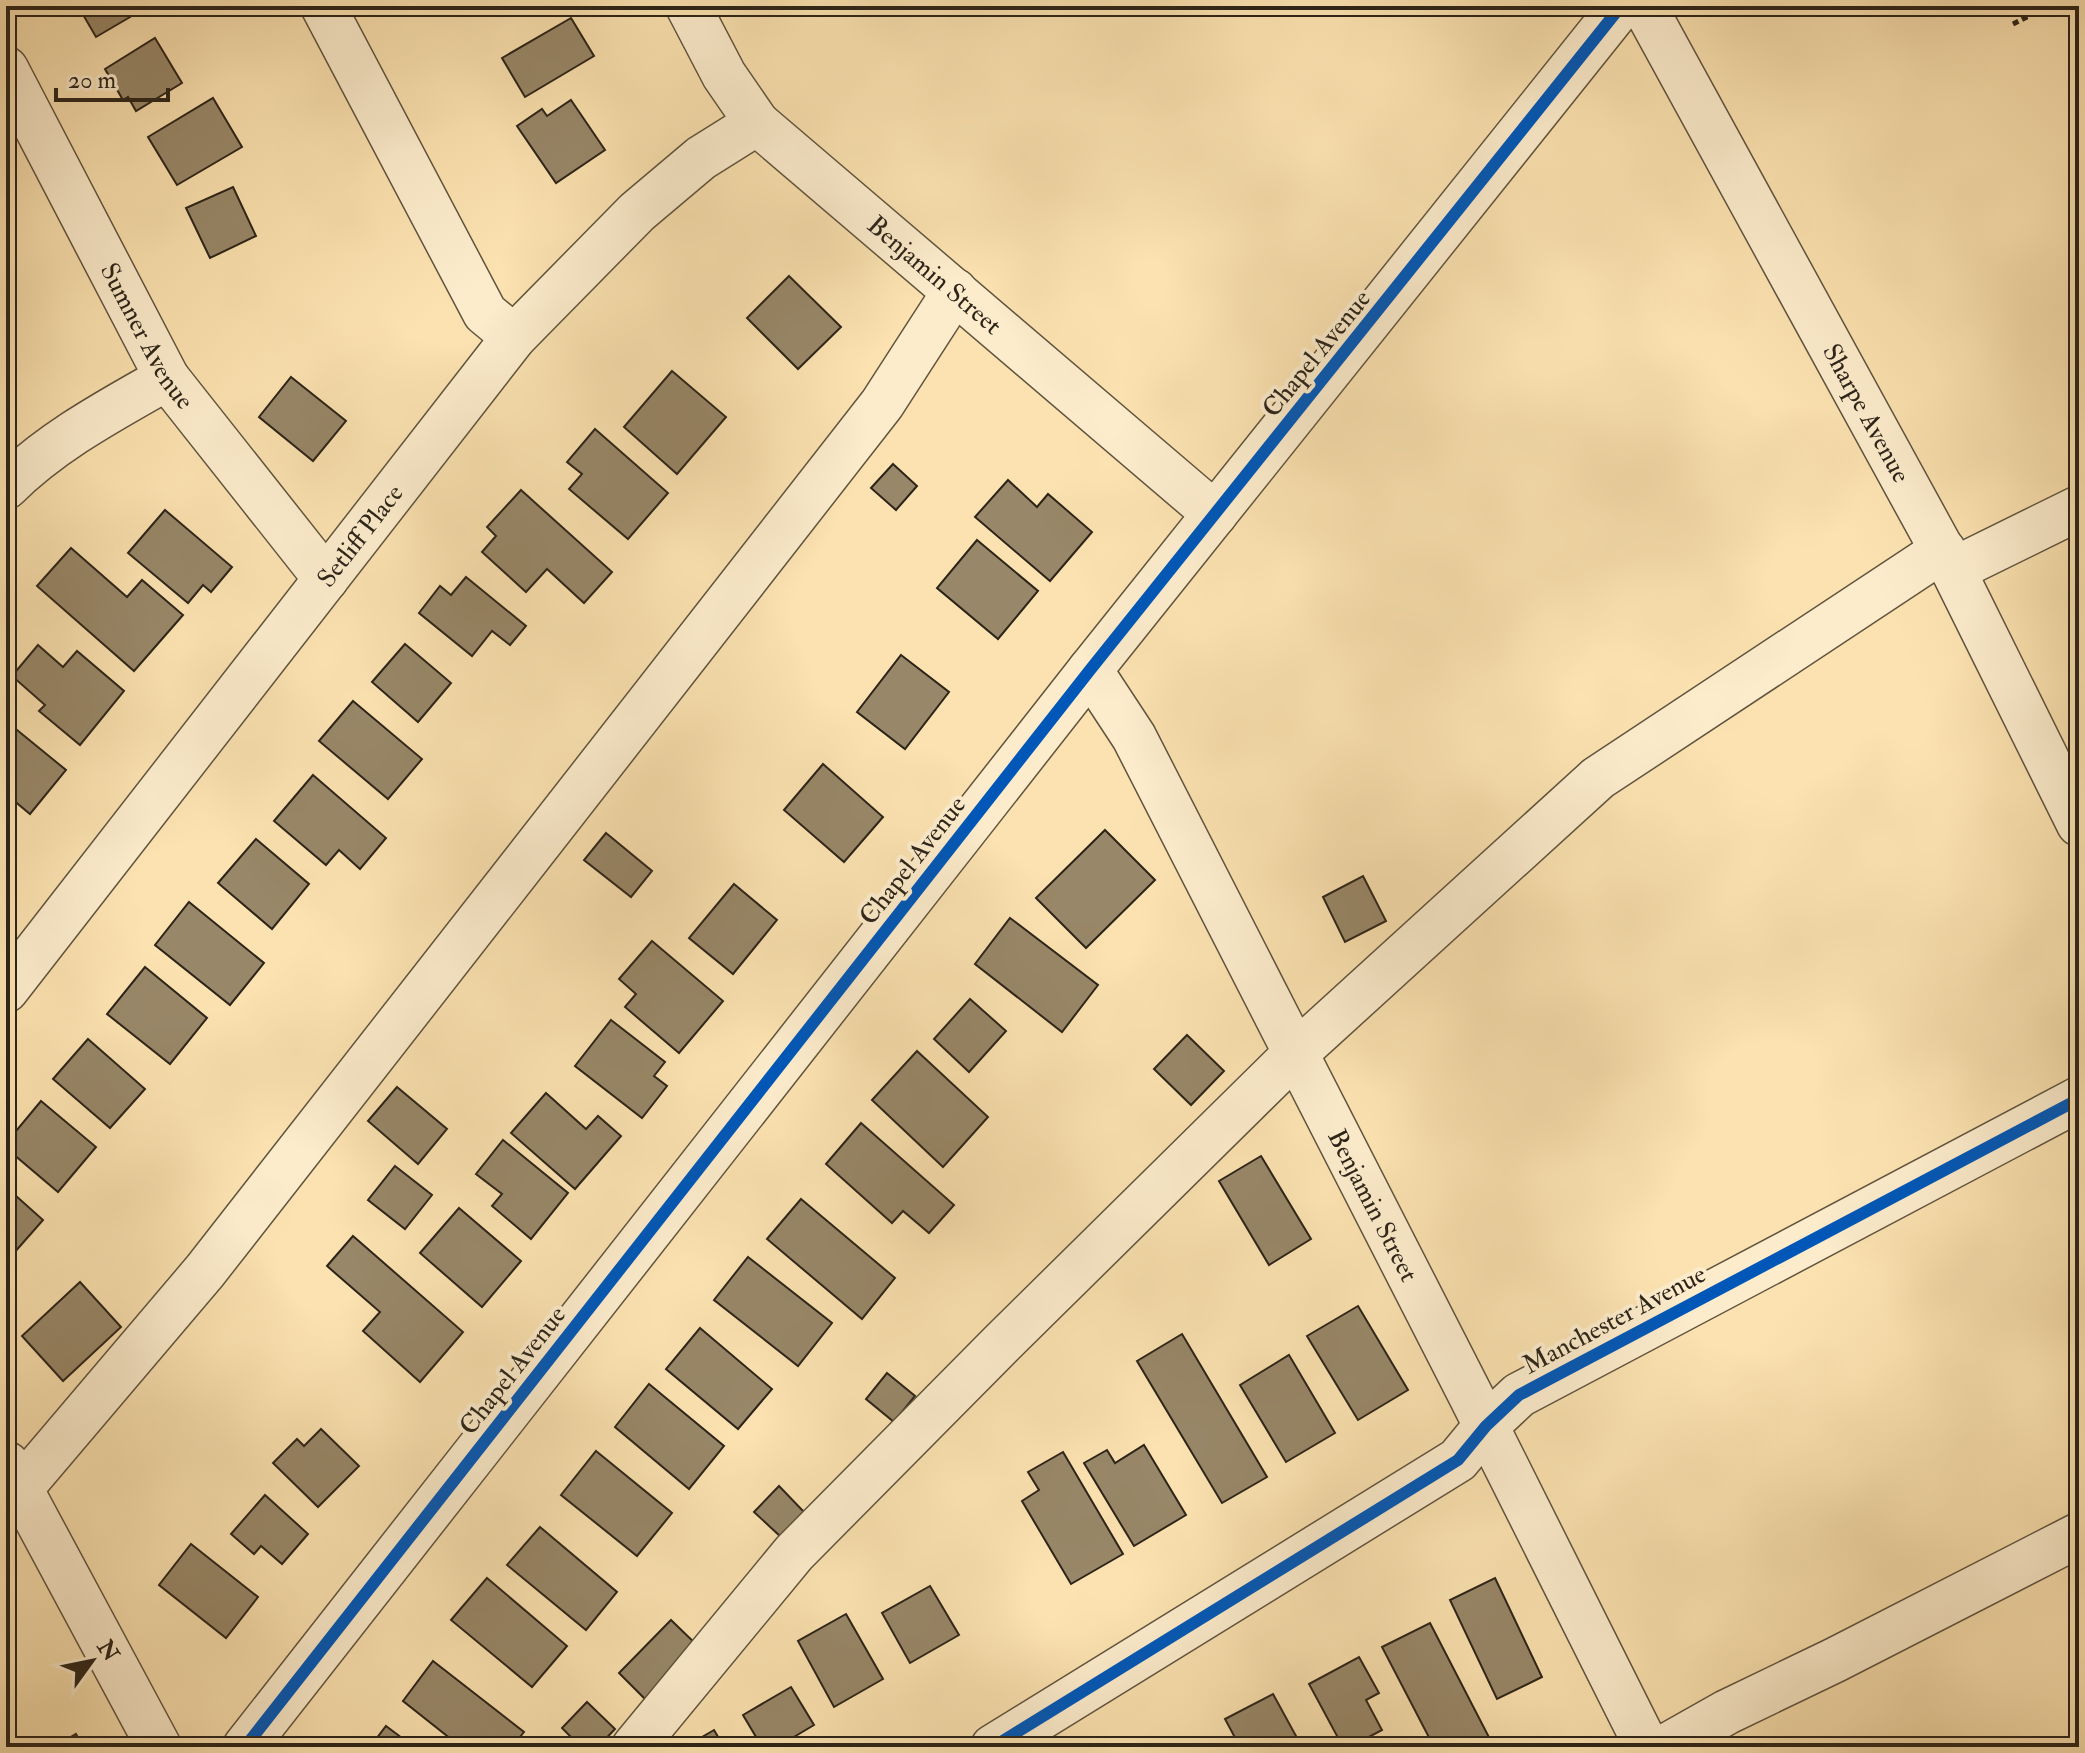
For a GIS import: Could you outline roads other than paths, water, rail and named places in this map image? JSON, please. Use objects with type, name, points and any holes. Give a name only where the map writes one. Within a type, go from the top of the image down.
[{"type":"street","points":[[323,6],[485,313],[514,337]]},
{"type":"street","name":"Benjamin Street","points":[[688,6],[724,75],[757,123],[1215,514]]},
{"type":"street","name":"Chapel Avenue","points":[[245,1747],[1090,670],[1621,6]]},
{"type":"street","name":"Sharpe Avenue","points":[[1644,6],[1948,560],[2079,824]]},
{"type":"street","name":"Sumner Avenue","points":[[6,69],[167,378],[326,579]]},
{"type":"street","name":"Setliff Place","points":[[6,990],[514,337],[637,212],[701,158],[757,123]]},
{"type":"street","points":[[159,1747],[13,1476],[205,1271],[882,404],[955,291]]},
{"type":"street","points":[[6,487],[25,468],[86,425],[167,378]]},
{"type":"street","points":[[634,1747],[794,1553],[1002,1343],[1296,1053],[1598,778],[1948,560],[2079,508]]},
{"type":"street","name":"Benjamin Street","points":[[1090,670],[1134,737],[1647,1747]]},
{"type":"street","name":"Manchester Avenue","points":[[993,1747],[1458,1460],[1486,1426],[1519,1395],[2079,1099]]},
{"type":"street","points":[[1665,1747],[1727,1712],[2079,1535]]}]
